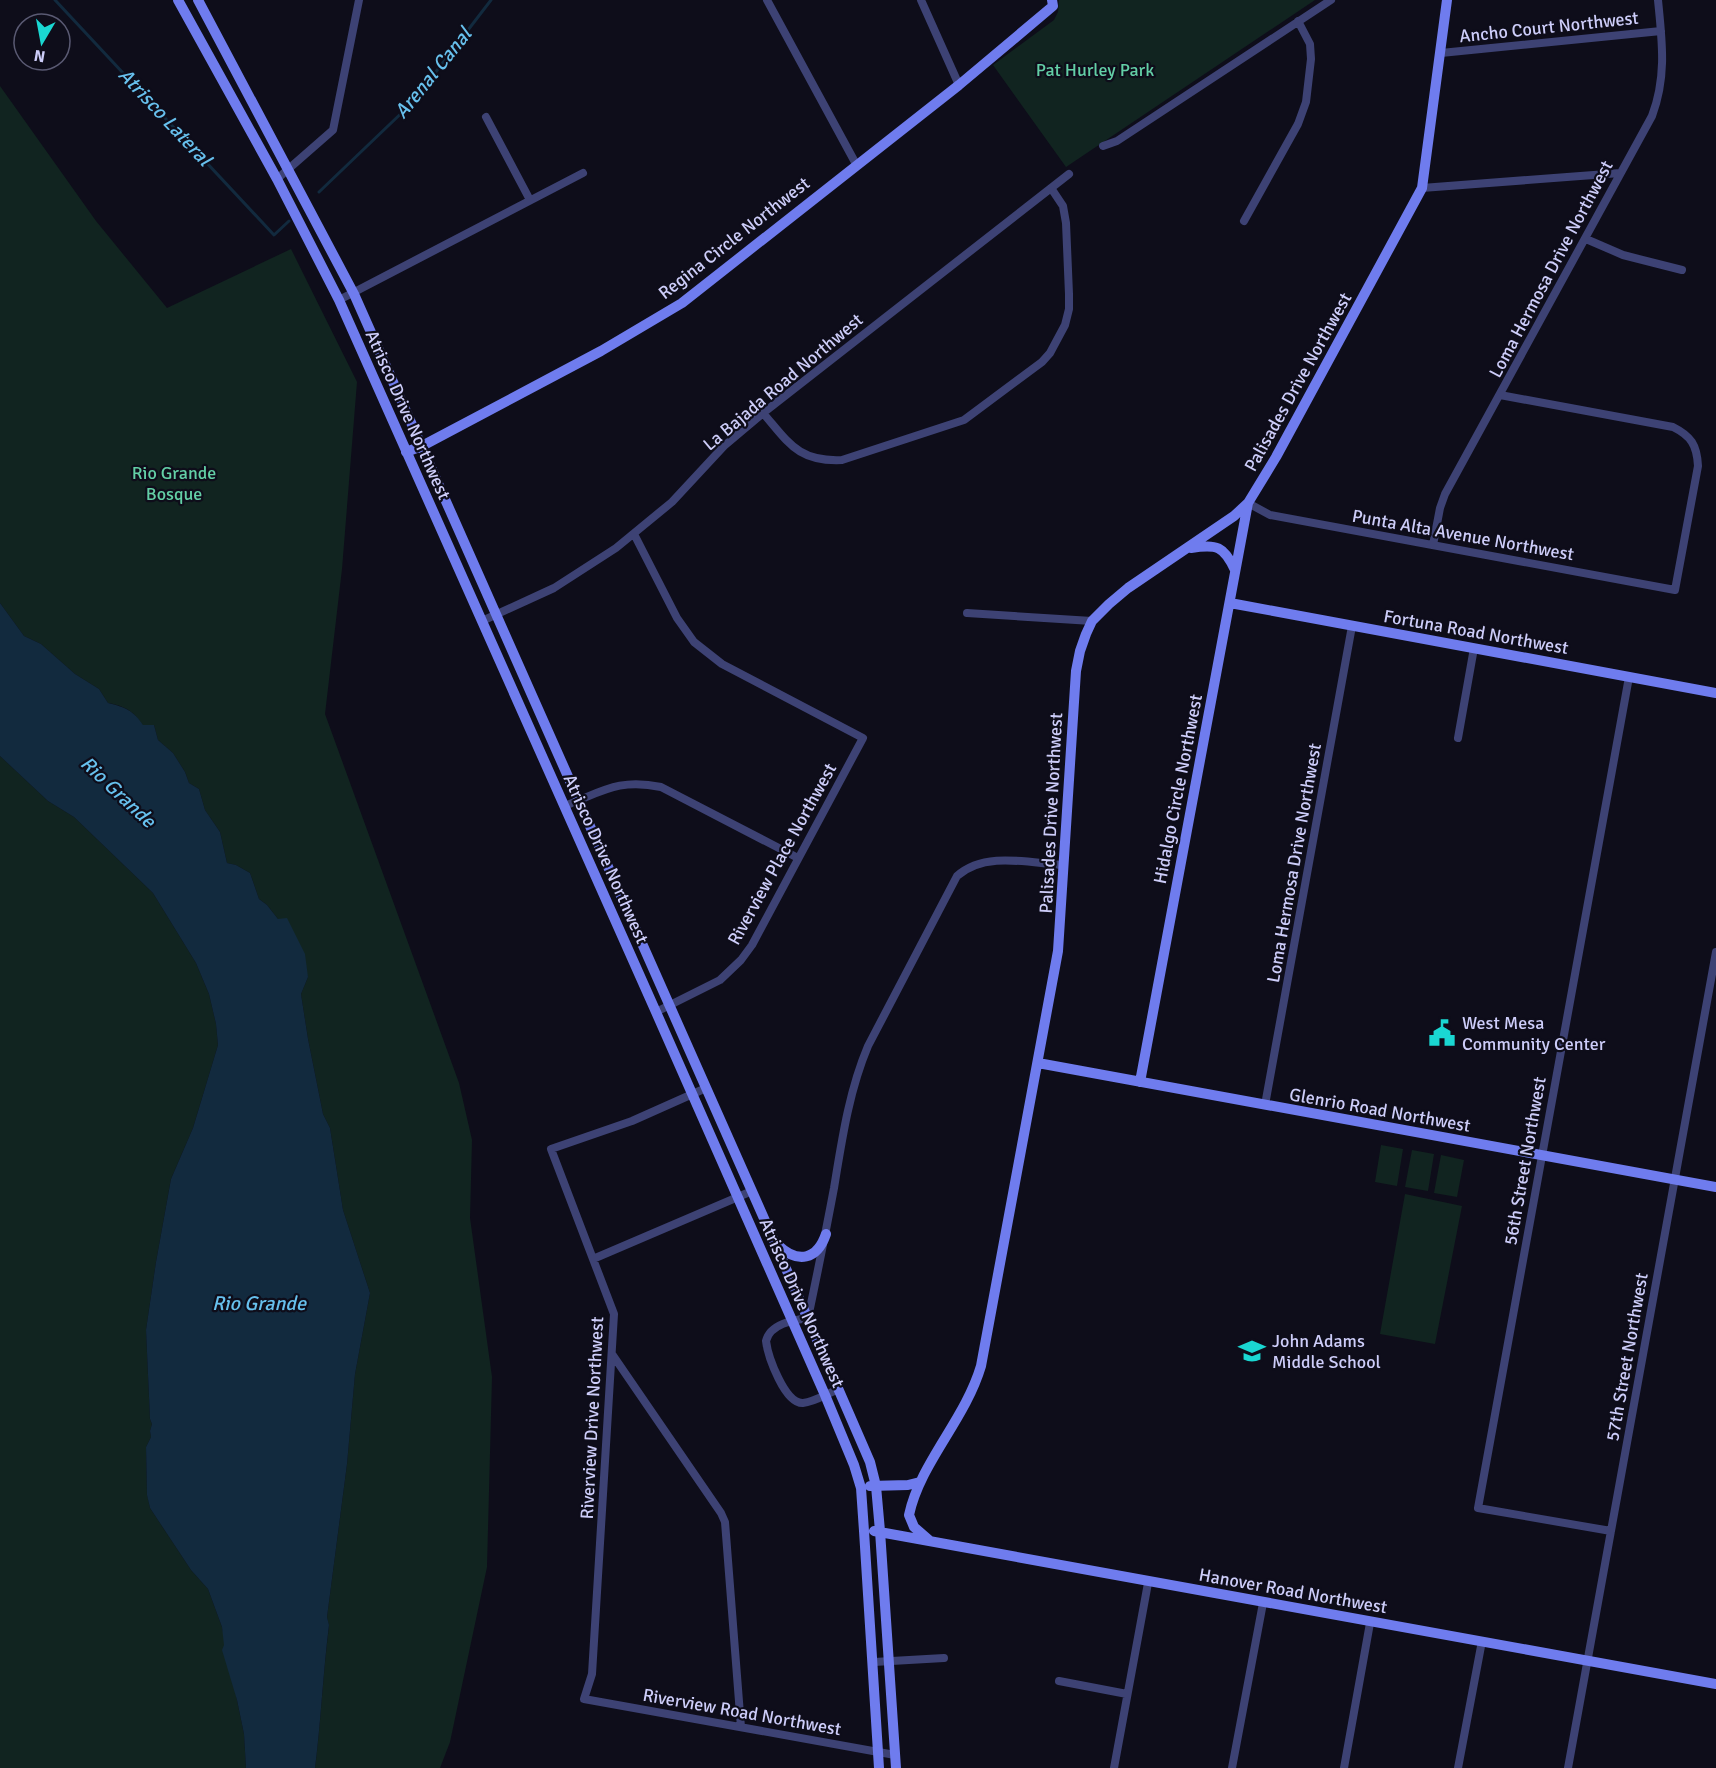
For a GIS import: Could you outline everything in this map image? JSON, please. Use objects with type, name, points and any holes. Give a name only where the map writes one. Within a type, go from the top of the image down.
[{"type":"street","name":"Atrisco Drive Northwest","points":[[178,0],[277,179],[339,300],[656,1012],[854,1465],[861,1488],[874,1662],[879,1768]]},
{"type":"street","name":"Atrisco Drive Northwest","points":[[198,0],[354,294],[870,1462],[876,1486],[880,1531],[896,1768]]},
{"type":"street","points":[[277,179],[333,130],[359,0]]},
{"type":"street","points":[[767,0],[856,164]]},
{"type":"street","points":[[921,0],[959,85]]},
{"type":"street","points":[[1103,146],[1117,141],[1330,0]]},
{"type":"street","points":[[1447,0],[1422,188],[1620,173]]},
{"type":"street","name":"Loma Hermosa Drive Northwest","points":[[1433,545],[1444,494],[1652,116],[1658,99],[1664,57],[1658,0]]},
{"type":"street","name":"Regina Circle Northwest","points":[[406,452],[422,446],[601,351],[682,303],[959,85],[1053,3]]},
{"type":"street","points":[[1244,221],[1298,124],[1306,102],[1311,59],[1310,44],[1298,21]]},
{"type":"street","name":"Ancho Court Northwest","points":[[1441,53],[1661,31]]},
{"type":"street","points":[[486,117],[530,200]]},
{"type":"street","points":[[339,300],[583,173]]},
{"type":"street","name":"La Bajada Road Northwest","points":[[482,621],[554,588],[586,569],[634,534],[672,502],[724,446],[763,413],[1069,174]]},
{"type":"street","points":[[763,413],[794,448],[808,457],[826,461],[842,460],[964,420],[1042,362],[1059,340],[1069,309],[1066,223],[1063,207],[1051,188]]},
{"type":"street","name":"Palisades Drive Northwest","points":[[929,1540],[914,1527],[909,1515],[920,1482],[966,1405],[981,1366],[1058,951],[1076,671],[1080,651],[1092,621],[1118,596],[1219,527],[1248,503],[1319,379],[1422,188]]},
{"type":"street","points":[[1586,238],[1623,255],[1682,270]]},
{"type":"street","name":"Punta Alta Avenue Northwest","points":[[1248,503],[1270,515],[1675,590],[1698,466],[1698,451],[1693,440],[1684,432],[1673,427],[1500,395]]},
{"type":"street","name":"Hidalgo Circle Northwest","points":[[1140,1082],[1248,503]]},
{"type":"street","name":"Riverview Place Northwest","points":[[634,534],[677,618],[694,642],[722,664],[863,738],[752,945],[741,960],[720,980],[656,1012]]},
{"type":"street","points":[[1187,548],[1216,546],[1229,557],[1235,570]]},
{"type":"street","name":"Fortuna Road Northwest","points":[[1230,603],[1716,693]]},
{"type":"street","points":[[967,613],[1092,621]]},
{"type":"street","name":"Loma Hermosa Drive Northwest","points":[[1265,1105],[1352,626]]},
{"type":"street","points":[[1458,738],[1474,648]]},
{"type":"street","name":"56th Street Northwest","points":[[1611,1532],[1478,1508],[1629,677]]},
{"type":"street","points":[[564,806],[620,784],[640,783],[661,787],[798,858]]},
{"type":"street","points":[[839,1389],[801,1403],[790,1398],[785,1393],[766,1341],[772,1330],[791,1320],[808,1318],[826,1234],[848,1108],[857,1074],[874,1032],[953,882],[968,868],[989,861],[1064,865]]},
{"type":"street","name":"57th Street Northwest","points":[[1568,1768],[1716,952]]},
{"type":"street","name":"Glenrio Road Northwest","points":[[1038,1064],[1716,1187]]},
{"type":"street","points":[[691,1094],[706,1088]]},
{"type":"street","name":"Riverview Drive Northwest","points":[[584,1699],[592,1674],[614,1314],[551,1149],[632,1121],[691,1094]]},
{"type":"street","points":[[592,1259],[752,1191]]},
{"type":"street","points":[[774,1241],[789,1254],[801,1257],[818,1250],[826,1234]]},
{"type":"street","points":[[612,1354],[725,1522],[741,1727]]},
{"type":"street","points":[[861,1488],[920,1482]]},
{"type":"street","name":"Hanover Road Northwest","points":[[864,1532],[880,1531],[1148,1583],[1370,1623],[1385,1623],[1716,1684]]},
{"type":"street","points":[[1114,1768],[1148,1583]]},
{"type":"street","points":[[1232,1768],[1263,1603]]},
{"type":"street","points":[[1344,1768],[1370,1623]]},
{"type":"street","points":[[1458,1768],[1482,1641]]},
{"type":"street","points":[[874,1662],[944,1658]]},
{"type":"street","points":[[1059,1681],[1127,1694]]},
{"type":"street","name":"Riverview Road Northwest","points":[[584,1699],[895,1755]]},
{"type":"green space","name":"Pat Hurley Park","points":[[1059,0],[1315,0],[1066,167],[993,65],[1054,20],[1058,12]]},
{"type":"green space","name":"Rio Grande Bosque","points":[[0,86],[96,221],[167,308],[291,249],[357,382],[342,569],[325,714],[459,1083],[472,1140],[470,1218],[492,1377],[487,1567],[450,1742],[440,1768],[315,1768],[329,1626],[327,1617],[347,1464],[355,1374],[370,1293],[343,1210],[330,1128],[323,1114],[308,1039],[301,994],[308,977],[278,919],[259,899],[250,873],[227,863],[220,832],[205,810],[199,789],[189,783],[173,753],[158,740],[154,725],[143,726],[128,710],[108,703],[99,689],[75,674],[41,644],[24,636],[0,603]]},
{"type":"green space","points":[[0,756],[48,801],[74,817],[153,893],[196,963],[209,994],[218,1045],[193,1128],[171,1179],[146,1330],[152,1424],[151,1437],[146,1447],[147,1494],[150,1508],[191,1570],[208,1589],[222,1627],[244,1734],[246,1768],[0,1768]]},
{"type":"green space","points":[[1381,1145],[1403,1149],[1397,1186],[1375,1182]]},
{"type":"green space","points":[[1412,1150],[1434,1154],[1428,1191],[1405,1187]]},
{"type":"green space","points":[[1441,1155],[1464,1160],[1457,1197],[1434,1193]]},
{"type":"green space","points":[[1405,1194],[1462,1206],[1435,1344],[1380,1334]]},
{"type":"water","name":"Rio Grande","points":[[0,603],[24,636],[41,644],[75,674],[99,689],[108,703],[128,710],[143,725],[154,725],[158,740],[173,753],[189,783],[199,789],[205,810],[220,832],[227,863],[250,873],[259,899],[278,919],[287,918],[305,954],[308,977],[301,994],[308,1039],[323,1114],[330,1128],[343,1210],[370,1293],[355,1374],[347,1464],[327,1617],[329,1625],[315,1768],[246,1768],[244,1734],[237,1700],[222,1650],[224,1645],[222,1627],[208,1589],[191,1570],[150,1508],[147,1495],[146,1447],[151,1437],[152,1424],[146,1330],[171,1179],[193,1128],[218,1045],[209,994],[196,963],[153,893],[74,817],[48,801],[0,756]]},
{"type":"waterway","name":"Atrisco Lateral","points":[[55,0],[274,235],[289,221]]},
{"type":"waterway","name":"Arenal Canal","points":[[319,192],[412,103],[491,0]]},
{"type":"place","name":"West Mesa Community Center","points":[[1442,1033]]},
{"type":"place","name":"John Adams Middle School","points":[[1252,1351]]}]
